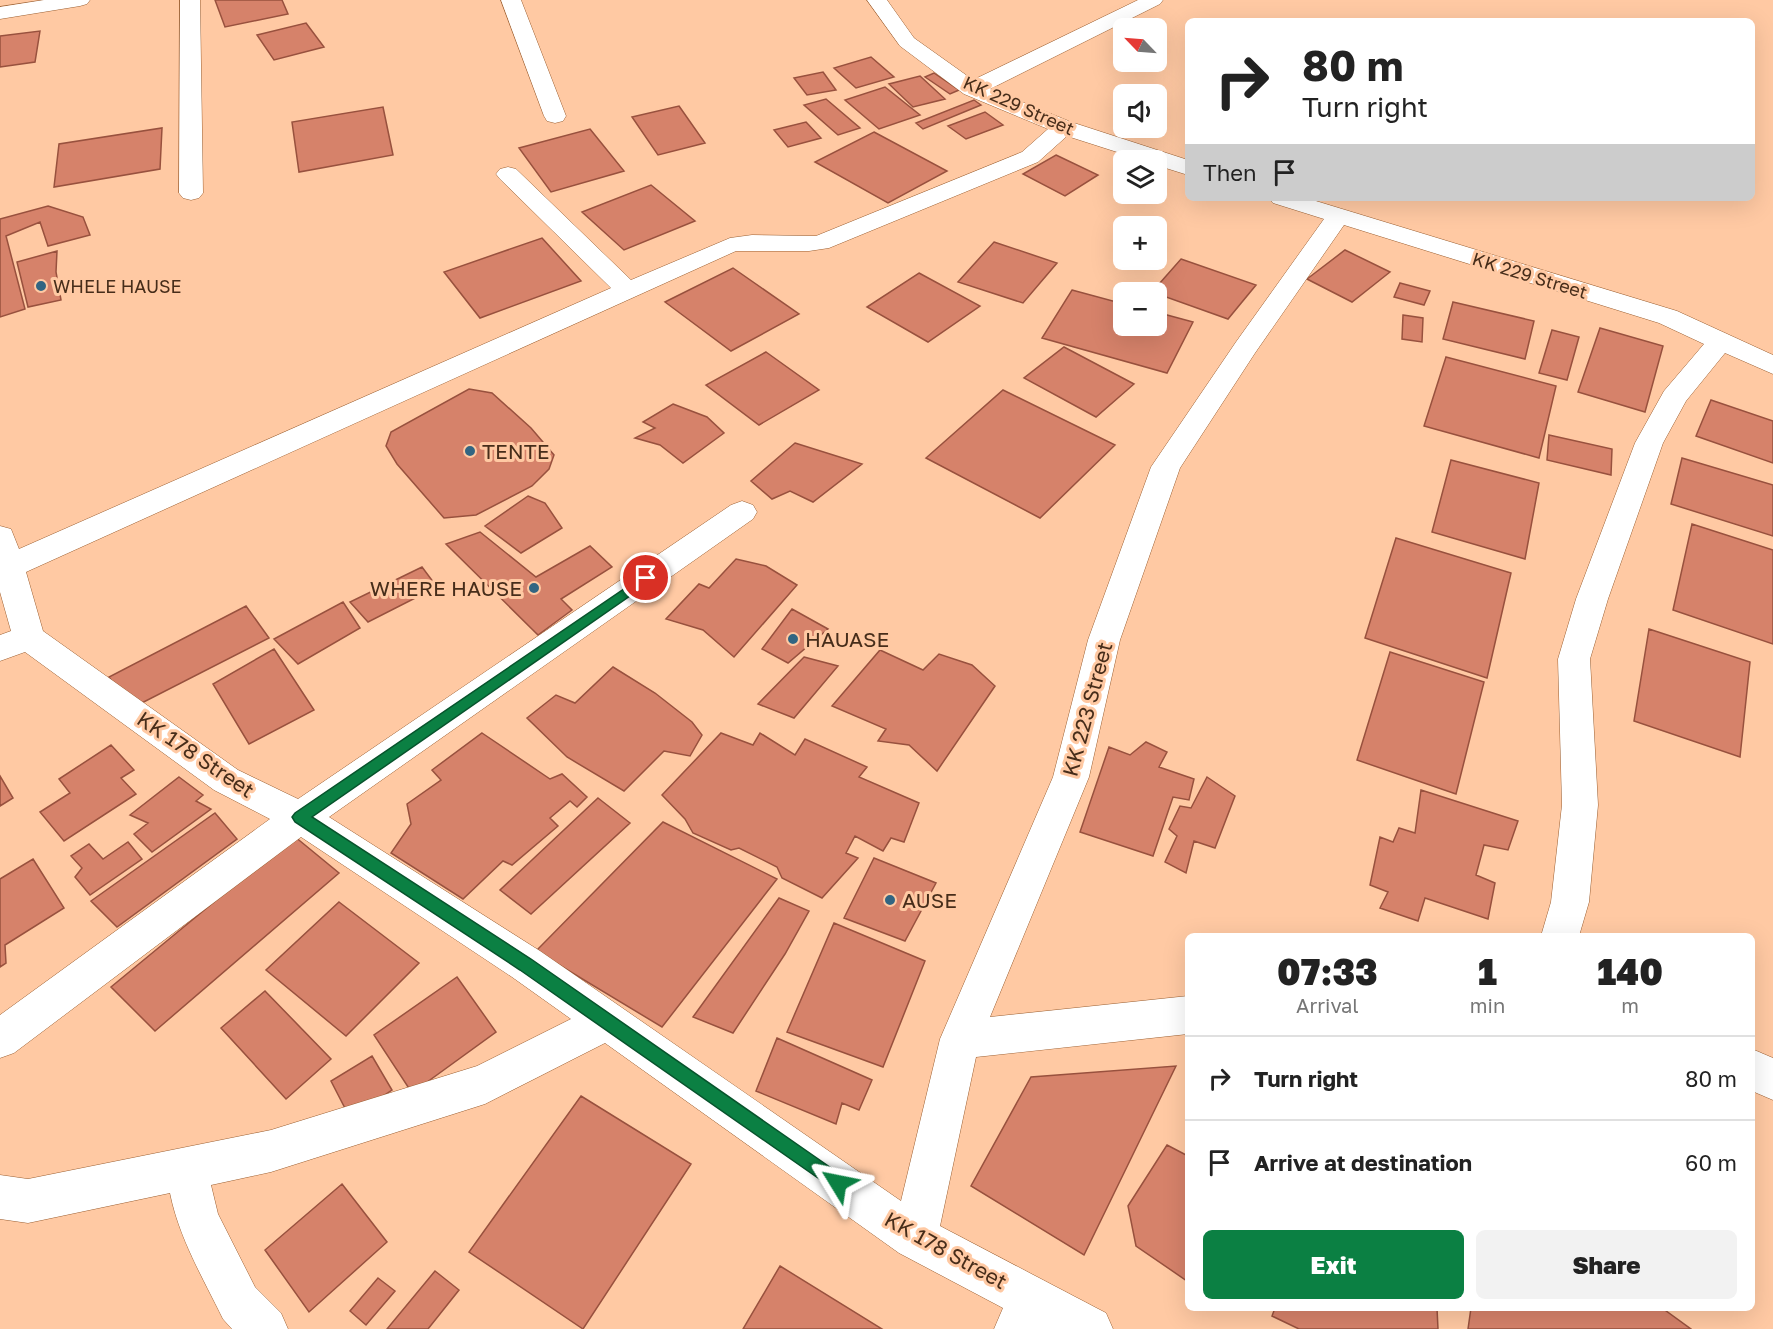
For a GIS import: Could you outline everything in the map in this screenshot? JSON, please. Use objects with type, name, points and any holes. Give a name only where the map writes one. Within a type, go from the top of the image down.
[{"type":"street","points":[[0,13],[80,0]]},
{"type":"street","points":[[190,0],[191,193]]},
{"type":"street","points":[[511,0],[555,116]]},
{"type":"street","name":"KK 229 Street","points":[[877,0],[907,42],[972,89],[1063,127],[1185,167]]},
{"type":"street","points":[[972,89],[1153,0]]},
{"type":"street","points":[[5,551],[628,291],[730,245],[749,241],[792,245],[820,243],[1030,157],[1063,127]]},
{"type":"street","points":[[508,174],[628,291]]},
{"type":"street","name":"KK 229 Street","points":[[1290,201],[1668,317],[1773,365]]},
{"type":"street","name":"KK 223 Street","points":[[915,1237],[960,1039],[1071,777],[1104,640],[1166,467],[1245,348],[1338,216]]},
{"type":"street","points":[[1561,933],[1570,902],[1580,805],[1574,659],[1592,599],[1649,443],[1674,397],[1721,341]]},
{"type":"street","points":[[0,1039],[300,817],[742,512]]},
{"type":"street","name":"KK 178 Street","points":[[5,551],[14,643],[226,780],[300,817],[526,964],[1024,1313],[1090,1329]]},
{"type":"street","points":[[960,1039],[1185,1014]]},
{"type":"street","points":[[0,1197],[28,1202],[271,1150],[485,1084],[607,1021]]},
{"type":"street","points":[[1755,1071],[1773,1080]]},
{"type":"street","points":[[186,1169],[197,1219],[239,1303],[265,1329]]},
{"type":"building","points":[[215,0],[282,0],[288,14],[225,27]]},
{"type":"building","points":[[306,23],[324,47],[274,60],[257,35]]},
{"type":"building","points":[[40,31],[35,62],[0,67],[0,36]]},
{"type":"building","points":[[871,57],[894,77],[856,88],[834,68]]},
{"type":"building","points":[[823,72],[836,90],[807,95],[794,78]]},
{"type":"building","points":[[934,73],[959,90],[950,94],[925,77]]},
{"type":"building","points":[[920,76],[945,99],[913,107],[889,84]]},
{"type":"building","points":[[885,87],[920,115],[879,129],[845,100]]},
{"type":"building","points":[[826,99],[860,128],[838,135],[804,105]]},
{"type":"building","points":[[974,100],[981,105],[923,129],[916,123]]},
{"type":"building","points":[[679,106],[705,143],[658,155],[632,117]]},
{"type":"building","points":[[383,107],[393,155],[299,172],[292,122]]},
{"type":"building","points":[[985,112],[1003,125],[966,139],[948,126]]},
{"type":"building","points":[[806,122],[821,138],[788,147],[774,130]]},
{"type":"building","points":[[162,128],[160,169],[54,187],[59,144]]},
{"type":"building","points":[[590,129],[624,171],[551,192],[519,148]]},
{"type":"building","points":[[874,132],[947,171],[888,203],[815,162]]},
{"type":"building","points":[[1056,155],[1098,175],[1065,196],[1023,174]]},
{"type":"building","points":[[651,185],[695,221],[624,250],[582,212]]},
{"type":"building","points":[[48,206],[83,217],[90,235],[48,246],[40,222],[6,236],[25,309],[0,317],[0,219]]},
{"type":"building","points":[[542,238],[581,281],[480,318],[444,272]]},
{"type":"building","points":[[994,242],[1057,263],[1023,303],[958,282]]},
{"type":"building","points":[[1345,250],[1390,272],[1352,302],[1307,279]]},
{"type":"building","name":"WHELE HAUSE","points":[[57,251],[56,272],[61,300],[28,307],[17,262]]},
{"type":"building","points":[[1181,259],[1256,285],[1228,319],[1167,297],[1167,282],[1161,282]]},
{"type":"building","points":[[733,268],[799,314],[731,351],[665,302]]},
{"type":"building","points":[[919,273],[980,306],[928,342],[867,307]]},
{"type":"building","points":[[1400,283],[1430,291],[1424,305],[1394,297]]},
{"type":"building","points":[[1072,290],[1113,301],[1113,336],[1167,336],[1167,315],[1193,322],[1167,373],[1042,338]]},
{"type":"building","points":[[1453,302],[1534,321],[1525,359],[1443,339]]},
{"type":"building","points":[[1403,315],[1423,318],[1422,342],[1402,339]]},
{"type":"building","points":[[1600,328],[1663,346],[1645,412],[1578,392]]},
{"type":"building","points":[[1552,330],[1579,337],[1567,380],[1539,373]]},
{"type":"building","points":[[1064,347],[1134,384],[1096,417],[1024,378]]},
{"type":"building","points":[[766,352],[819,390],[759,425],[706,385]]},
{"type":"building","points":[[1446,357],[1556,386],[1539,458],[1424,426]]},
{"type":"building","name":"TENTE","points":[[469,389],[492,393],[531,428],[554,455],[549,469],[532,486],[476,515],[444,518],[397,464],[386,446],[391,432]]},
{"type":"building","points":[[1003,390],[1115,445],[1040,518],[926,458]]},
{"type":"building","points":[[1711,400],[1773,421],[1773,463],[1696,436]]},
{"type":"building","points":[[673,404],[707,417],[724,433],[683,463],[660,445],[635,438],[655,428],[643,422]]},
{"type":"building","points":[[1549,435],[1612,449],[1611,475],[1547,460]]},
{"type":"building","points":[[795,443],[862,464],[813,502],[790,491],[772,499],[751,481]]},
{"type":"building","points":[[1682,458],[1773,485],[1773,536],[1671,504]]},
{"type":"building","points":[[1451,460],[1539,483],[1525,559],[1432,532]]},
{"type":"building","points":[[528,496],[545,503],[562,528],[521,553],[485,526]]},
{"type":"building","points":[[1692,524],[1773,550],[1773,644],[1673,610]]},
{"type":"building","name":"WHERE HAUSE","points":[[480,532],[536,577],[590,546],[612,567],[561,599],[572,610],[538,635],[446,544]]},
{"type":"building","points":[[1396,538],[1511,573],[1487,678],[1365,638]]},
{"type":"building","points":[[736,559],[766,566],[797,585],[734,657],[703,630],[666,619],[699,584],[709,588]]},
{"type":"building","points":[[422,567],[437,587],[368,622],[350,602]]},
{"type":"building","points":[[343,602],[360,628],[298,664],[274,639]]},
{"type":"building","points":[[246,606],[269,638],[130,709],[109,677]]},
{"type":"building","name":"HAUASE","points":[[792,609],[828,629],[788,663],[762,649]]},
{"type":"building","points":[[1649,629],[1750,662],[1740,757],[1634,721]]},
{"type":"building","points":[[274,649],[314,710],[249,744],[213,684]]},
{"type":"building","points":[[880,650],[923,670],[939,654],[972,665],[995,686],[937,771],[909,745],[878,741],[886,729],[832,706]]},
{"type":"building","points":[[1390,652],[1484,682],[1456,794],[1357,760]]},
{"type":"building","points":[[804,657],[838,666],[794,718],[758,704]]},
{"type":"building","points":[[613,667],[655,693],[692,722],[702,735],[690,756],[664,751],[624,791],[567,757],[527,718],[556,695],[575,703]]},
{"type":"building","points":[[482,733],[550,779],[562,774],[587,797],[577,807],[570,801],[550,818],[558,826],[512,865],[503,861],[463,899],[391,853],[411,824],[407,804],[441,780],[432,770]]},
{"type":"building","points":[[721,733],[753,745],[760,733],[795,755],[805,739],[867,767],[859,777],[919,803],[904,842],[891,838],[883,851],[855,836],[846,853],[858,858],[822,898],[782,878],[777,867],[739,848],[731,850],[693,833],[685,819],[662,795]]},
{"type":"building","points":[[1146,742],[1167,752],[1159,767],[1194,779],[1189,800],[1173,797],[1153,856],[1080,832],[1109,747],[1130,755]]},
{"type":"building","points":[[111,745],[134,770],[121,778],[136,794],[64,841],[40,812],[70,793],[59,779]]},
{"type":"building","points":[[0,776],[13,798],[0,806]]},
{"type":"building","points":[[179,777],[203,795],[196,801],[211,809],[152,852],[134,834],[148,823],[130,815]]},
{"type":"building","points":[[1207,777],[1235,796],[1215,848],[1194,841],[1186,873],[1165,862],[1177,836],[1169,829],[1180,806],[1191,808]]},
{"type":"building","points":[[1421,790],[1518,821],[1508,850],[1484,845],[1476,875],[1495,883],[1488,919],[1425,898],[1418,921],[1380,908],[1388,892],[1370,885],[1380,837],[1393,842],[1399,828],[1415,833]]},
{"type":"building","points":[[598,798],[630,823],[531,914],[500,890]]},
{"type":"building","points":[[215,813],[237,839],[117,927],[91,901]]},
{"type":"building","points":[[663,822],[777,879],[662,1027],[536,951]]},
{"type":"building","points":[[294,836],[339,873],[155,1031],[111,987]]},
{"type":"building","points":[[128,842],[142,859],[90,895],[75,877],[82,868],[71,856],[89,844],[103,859]]},
{"type":"building","name":"AUSE","points":[[874,858],[936,883],[905,941],[844,918]]},
{"type":"building","points":[[33,859],[64,908],[5,945],[6,963],[0,967],[0,879]]},
{"type":"building","points":[[779,898],[809,911],[785,954],[733,1033],[693,1017]]},
{"type":"building","points":[[339,902],[419,963],[346,1036],[266,970]]},
{"type":"building","points":[[834,923],[925,961],[883,1067],[787,1032]]},
{"type":"building","points":[[457,977],[496,1032],[412,1093],[374,1035]]},
{"type":"building","points":[[265,991],[331,1059],[286,1099],[221,1028]]},
{"type":"building","points":[[777,1038],[872,1080],[859,1110],[842,1103],[836,1124],[756,1091]]},
{"type":"building","points":[[372,1056],[392,1090],[350,1118],[331,1081]]},
{"type":"building","points":[[1176,1066],[1084,1255],[971,1186],[1031,1077]]},
{"type":"building","points":[[581,1096],[691,1164],[583,1329],[469,1252]]},
{"type":"building","points":[[1167,1145],[1185,1154],[1185,1280],[1136,1246],[1128,1206]]},
{"type":"building","points":[[342,1184],[387,1242],[309,1312],[265,1250]]},
{"type":"building","points":[[780,1266],[882,1329],[743,1329]]},
{"type":"building","points":[[435,1271],[459,1290],[428,1329],[387,1329]]},
{"type":"building","points":[[378,1278],[395,1291],[366,1325],[350,1311]]},
{"type":"building","points":[[1274,1311],[1437,1311],[1438,1329],[1299,1329],[1272,1316]]},
{"type":"building","points":[[1471,1311],[1666,1311],[1691,1329],[1468,1329]]},
{"type":"place","name":"WHELE HAUSE","points":[[41,286]]},
{"type":"place","name":"TENTE","points":[[470,451]]},
{"type":"place","name":"WHERE HAUSE","points":[[534,588]]},
{"type":"place","name":"HAUASE","points":[[793,639]]},
{"type":"place","name":"AUSE","points":[[890,900]]},
{"type":"route","points":[[646,578],[300,817],[526,964],[838,1183]]}]
